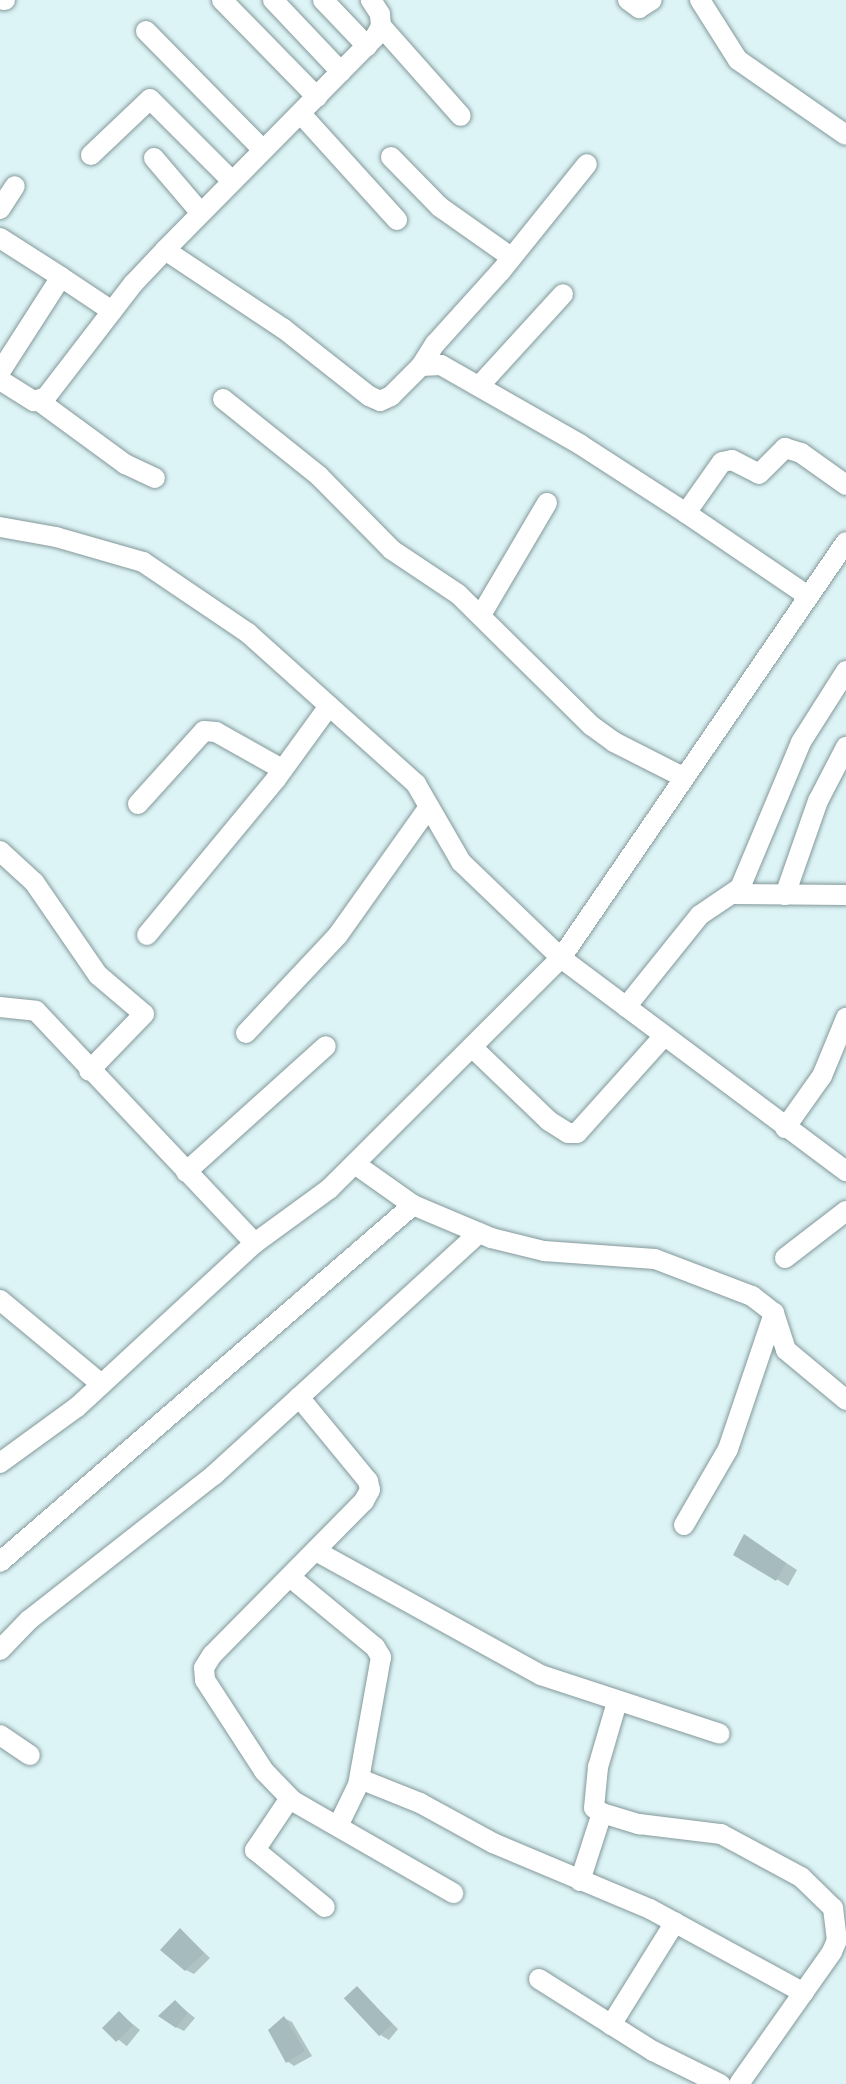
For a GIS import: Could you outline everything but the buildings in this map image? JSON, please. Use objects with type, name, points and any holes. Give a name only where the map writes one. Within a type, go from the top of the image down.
[{"type":"street","points":[[273,0],[341,72]]},
{"type":"street","points":[[323,0],[367,46]]},
{"type":"street","points":[[371,0],[380,14],[381,26],[460,116]]},
{"type":"street","points":[[628,0],[639,8],[652,0]]},
{"type":"street","points":[[700,0],[738,60],[846,135]]},
{"type":"street","points":[[234,4],[317,97]]},
{"type":"street","points":[[39,401],[165,250],[200,212],[367,46],[381,26]]},
{"type":"street","points":[[146,31],[263,150]]},
{"type":"street","points":[[91,155],[150,99],[232,181]]},
{"type":"street","points":[[301,114],[397,220]]},
{"type":"street","points":[[391,157],[440,207],[511,256]]},
{"type":"street","points":[[154,158],[200,212]]},
{"type":"street","points":[[165,250],[284,329],[369,396],[380,401],[391,396],[422,366],[435,344],[586,165]]},
{"type":"street","points":[[0,209],[15,186]]},
{"type":"street","points":[[0,238],[112,311]]},
{"type":"street","points":[[0,372],[62,277]]},
{"type":"street","points":[[480,385],[564,294]]},
{"type":"street","points":[[422,366],[441,365],[480,385],[686,513],[808,596]]},
{"type":"street","points":[[0,380],[39,401],[125,464],[155,478]]},
{"type":"street","points":[[223,399],[319,476],[392,550],[458,594],[592,726],[614,742],[683,777]]},
{"type":"street","points":[[686,513],[722,462],[732,460],[759,474],[785,448],[801,453],[846,485]]},
{"type":"street","points":[[481,615],[547,503]]},
{"type":"street","points":[[0,527],[56,537],[143,562],[248,633],[416,784],[461,862],[561,958],[785,1128],[846,1171]]},
{"type":"street","points":[[0,1463],[77,1407],[100,1383],[255,1243],[329,1189],[561,958],[846,542]]},
{"type":"street","points":[[626,1007],[700,915],[735,894],[750,870],[801,742],[846,671]]},
{"type":"street","points":[[147,935],[282,770],[329,706]]},
{"type":"street","points":[[138,804],[204,731],[216,732],[282,770]]},
{"type":"street","points":[[785,895],[818,801],[846,747]]},
{"type":"street","points":[[246,1033],[338,935],[429,807]]},
{"type":"street","points":[[0,851],[34,882],[98,975],[144,1014],[89,1071]]},
{"type":"street","points":[[735,894],[846,895]]},
{"type":"street","points":[[0,1006],[36,1011],[89,1071],[255,1243]]},
{"type":"street","points":[[785,1128],[822,1076],[846,1018]]},
{"type":"street","points":[[473,1048],[549,1121],[568,1133],[577,1133],[664,1036]]},
{"type":"street","points":[[186,1172],[326,1046]]},
{"type":"street","points":[[355,1164],[413,1205],[479,1233],[544,1251],[655,1259],[752,1296],[774,1313],[786,1350],[846,1400]]},
{"type":"street","points":[[0,1562],[413,1205]]},
{"type":"street","points":[[785,1257],[846,1211]]},
{"type":"street","points":[[0,1650],[28,1620],[214,1475],[479,1233]]},
{"type":"street","points":[[0,1300],[100,1383]]},
{"type":"street","points":[[684,1525],[728,1449],[774,1313]]},
{"type":"street","points":[[300,1397],[368,1481],[370,1490],[364,1501],[212,1655],[204,1668],[205,1680],[214,1698],[264,1771],[291,1798],[453,1893]]},
{"type":"street","points":[[316,1551],[541,1675],[617,1702],[720,1734]]},
{"type":"street","points":[[290,1577],[375,1647],[381,1657],[360,1779],[338,1827]]},
{"type":"street","points":[[617,1702],[598,1767],[594,1808],[602,1813],[639,1824],[721,1834],[801,1877],[820,1892],[832,1908],[837,1940],[804,1993],[739,2084]]},
{"type":"street","points":[[0,1735],[30,1755]]},
{"type":"street","points":[[360,1779],[675,1923],[804,1993]]},
{"type":"street","points":[[291,1798],[255,1850],[325,1907]]},
{"type":"street","points":[[580,1881],[602,1813]]},
{"type":"street","points":[[611,2025],[675,1923]]},
{"type":"street","points":[[539,1979],[676,2064],[720,2084]]}]
